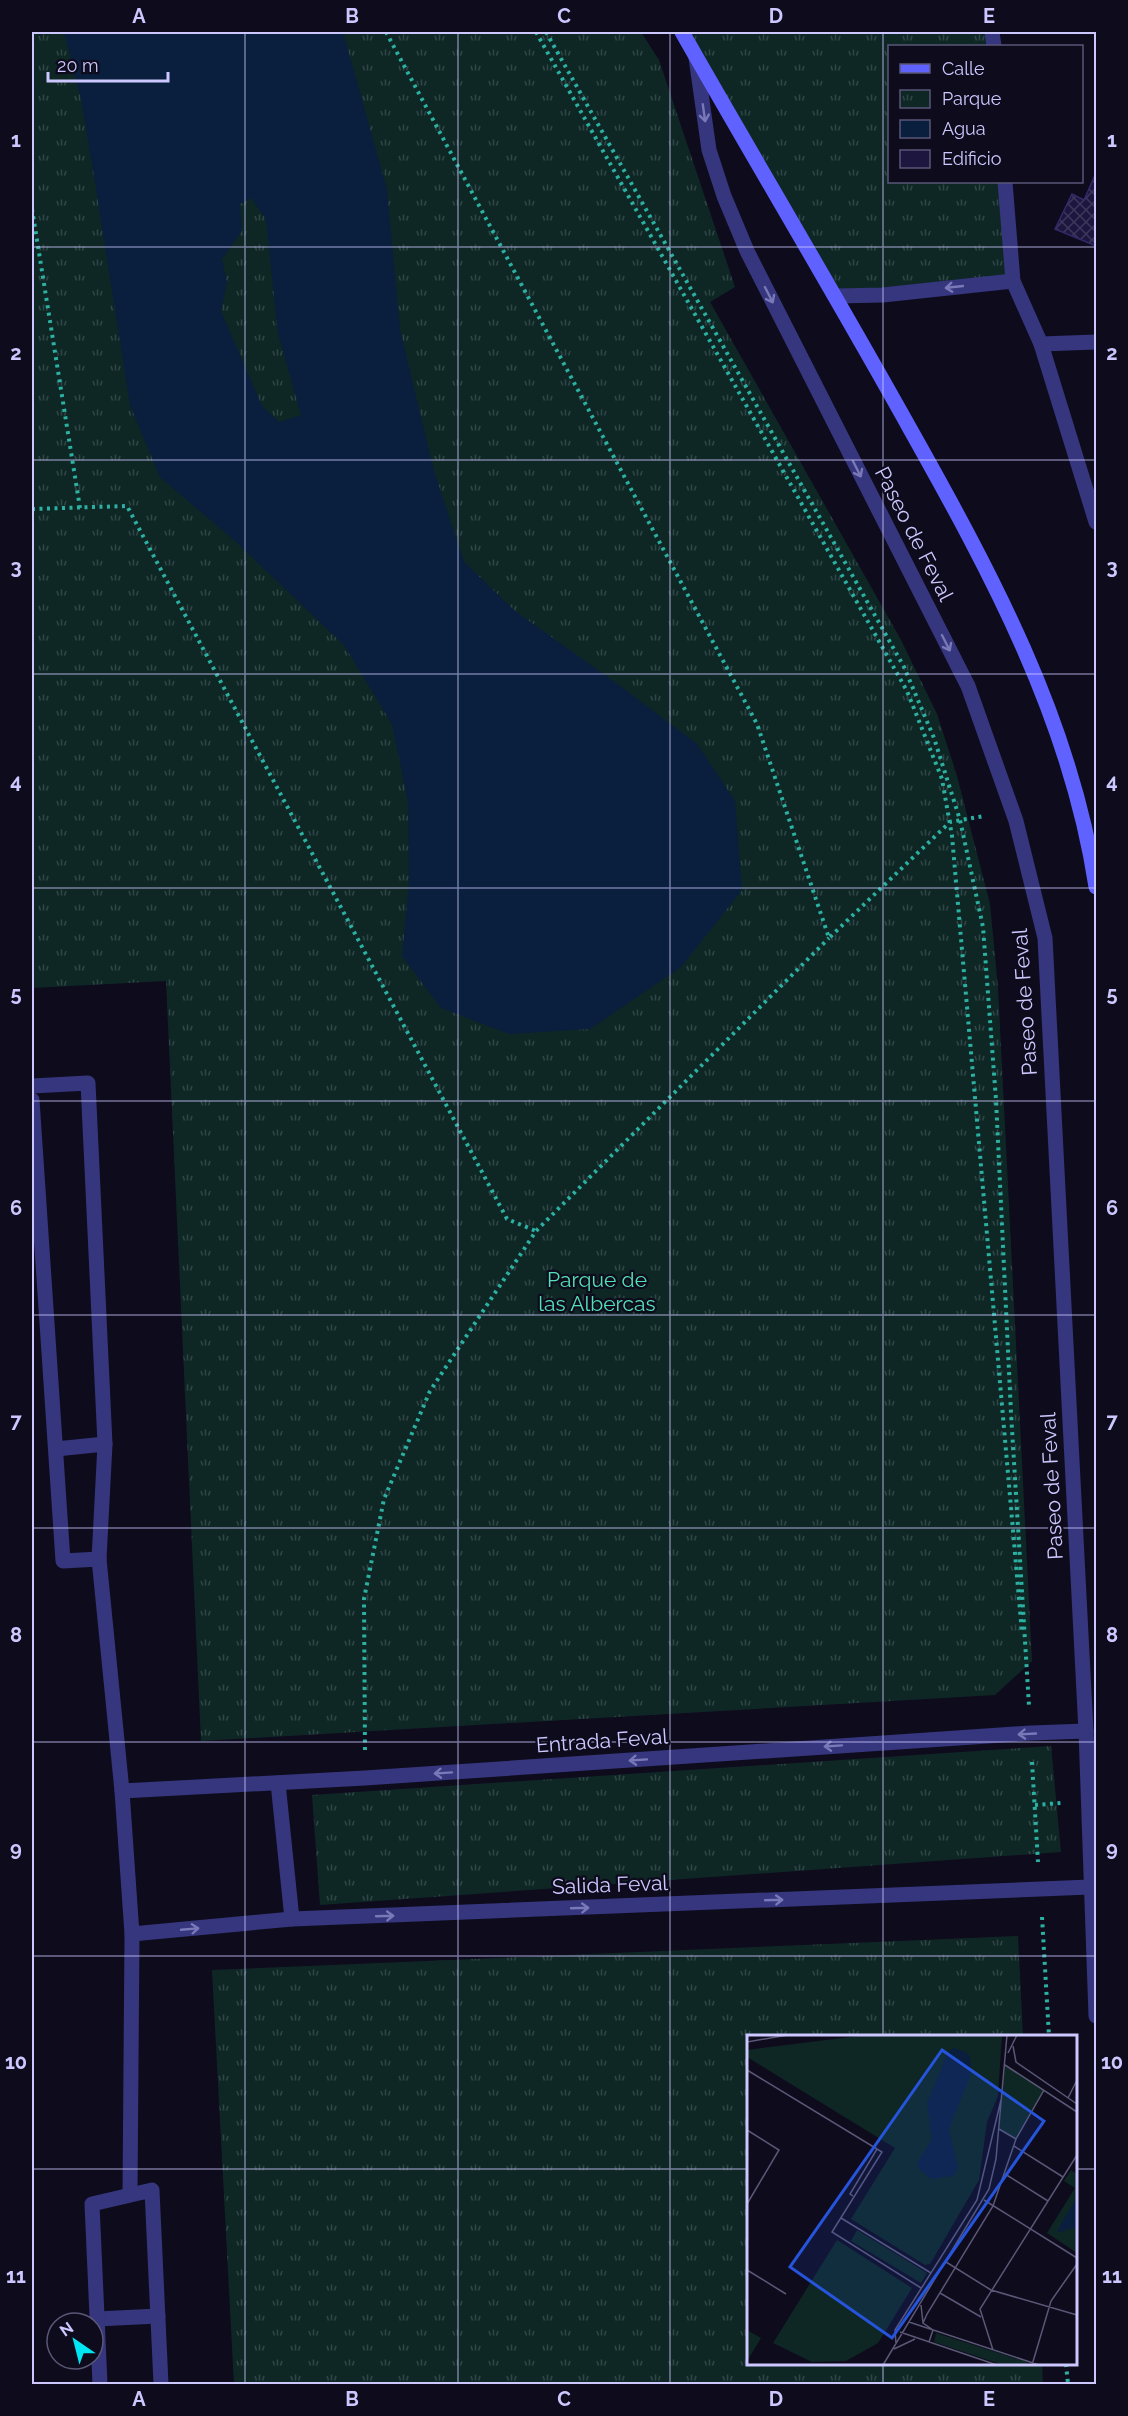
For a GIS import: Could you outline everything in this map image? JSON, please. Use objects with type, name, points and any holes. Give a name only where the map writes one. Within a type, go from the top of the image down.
[{"type":"main road","points":[[682,32],[836,296],[969,534],[1014,623],[1052,717],[1078,796],[1096,887]]},
{"type":"street","name":"Paseo de Feval","points":[[695,55],[710,150],[724,196],[747,251],[968,686],[1016,821],[1045,938],[1086,1731],[1096,2016]]},
{"type":"street","points":[[1005,183],[1013,281],[1041,344],[1096,522]]},
{"type":"street","points":[[836,296],[883,295],[1013,281]]},
{"type":"street","points":[[1041,344],[1096,342]]},
{"type":"street","points":[[32,1086],[88,1083],[105,1444],[99,1558],[122,1791],[132,1934],[130,2194]]},
{"type":"street","points":[[32,1100],[63,1561],[99,1558]]},
{"type":"street","points":[[56,1449],[105,1444]]},
{"type":"street","name":"Entrada Feval","points":[[122,1791],[365,1778],[1086,1731]]},
{"type":"street","points":[[278,1783],[292,1919]]},
{"type":"street","name":"Salida Feval","points":[[132,1934],[292,1919],[1090,1887]]},
{"type":"street","points":[[97,2311],[92,2204],[152,2190],[161,2385]]},
{"type":"street","points":[[105,2319],[158,2316]]},
{"type":"path","points":[[386,32],[756,724],[829,938]]},
{"type":"path","points":[[536,32],[907,691],[942,779],[950,822],[1031,1733]]},
{"type":"path","points":[[546,32],[904,667],[934,738],[966,839],[983,927],[996,1100],[1011,1413],[1049,2035]]},
{"type":"path","points":[[32,209],[80,508]]},
{"type":"path","points":[[32,509],[127,506],[507,1220],[536,1231]]},
{"type":"path","points":[[365,1778],[364,1599],[384,1499],[430,1392],[536,1231],[829,938],[950,822]]},
{"type":"path","points":[[1066,2365],[1068,2385]]},
{"type":"green space","name":"Parque de las Albercas","points":[[32,32],[641,32],[659,60],[735,287],[710,302],[901,640],[937,714],[957,776],[990,904],[998,988],[1032,1661],[995,1695],[201,1741],[166,981],[32,988]]},
{"type":"green space","points":[[682,32],[992,32],[994,45],[888,45],[888,183],[1005,183],[1013,281],[836,296]]},
{"type":"green space","points":[[1051,1746],[1061,1852],[320,1905],[312,1795]]},
{"type":"green space","points":[[1018,1936],[1023,2035],[747,2035],[747,2365],[1042,2365],[1043,2384],[234,2384],[212,1970]]},
{"type":"water","points":[[64,32],[343,32],[387,190],[400,330],[434,471],[464,562],[515,611],[697,744],[735,801],[742,890],[681,967],[590,1029],[509,1034],[441,1008],[402,956],[409,885],[408,802],[392,724],[344,645],[235,541],[160,477],[130,405],[81,99]],"holes":[[[251,198],[266,219],[278,333],[301,415],[279,422],[262,406],[221,311],[227,282],[222,259],[242,231],[240,204]]]},
{"type":"building","points":[[1096,173],[1096,246],[1055,229],[1072,194],[1084,200]]}]
